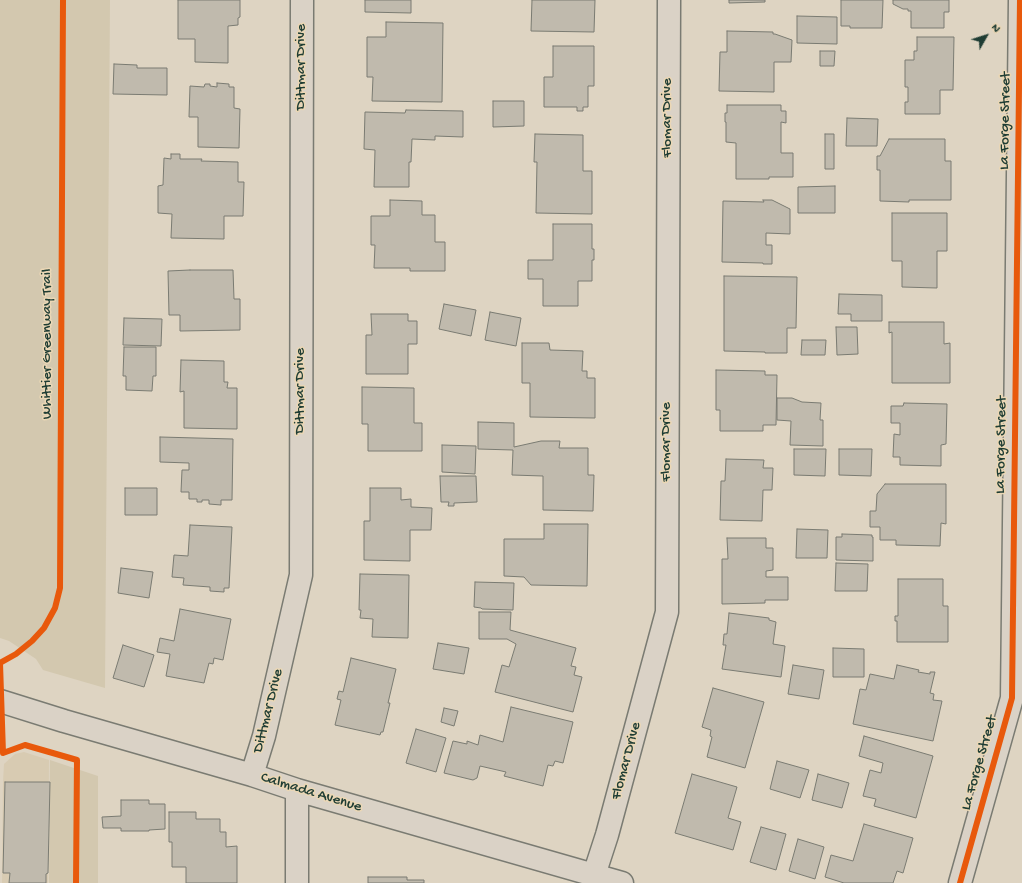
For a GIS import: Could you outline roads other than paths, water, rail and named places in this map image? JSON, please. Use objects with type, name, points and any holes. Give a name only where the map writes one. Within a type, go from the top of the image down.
[{"type":"street","name":"Dittmar Drive","points":[[252,776],[264,736],[301,575],[302,0]]},
{"type":"street","name":"Flomar Drive","points":[[594,875],[607,835],[667,612],[668,0]]},
{"type":"street","name":"La Forge Street","points":[[960,883],[1012,698],[1020,0]]},
{"type":"street","name":"Calmada Avenue","points":[[0,702],[298,790],[622,883]]},
{"type":"street","points":[[297,883],[298,790]]}]
